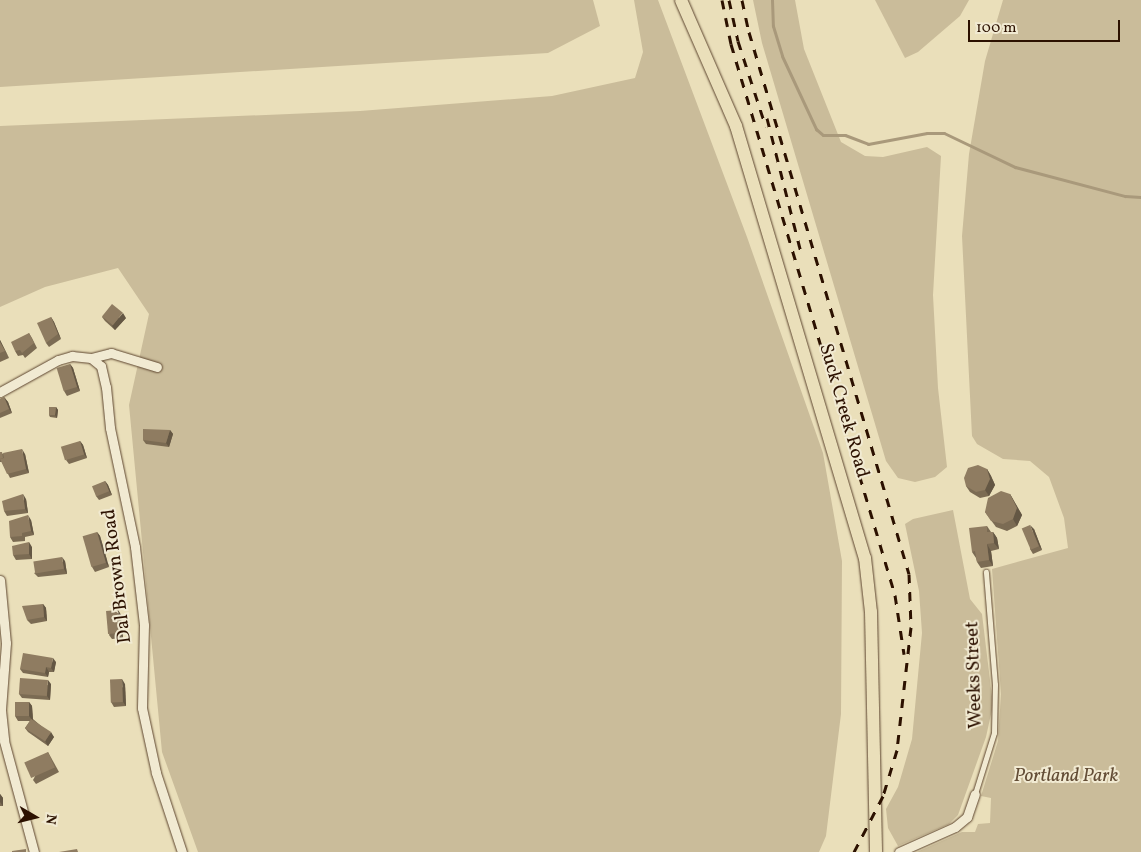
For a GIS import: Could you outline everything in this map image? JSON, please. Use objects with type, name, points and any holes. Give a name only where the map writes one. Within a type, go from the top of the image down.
[{"type":"main road","name":"Suck Creek Road","points":[[681,0],[736,126],[865,558],[871,612],[876,852]]},
{"type":"street","points":[[0,392],[58,360],[72,356],[91,358],[111,353],[157,368]]},
{"type":"street","name":"Dal Brown Road","points":[[91,358],[101,366],[106,387],[110,428],[135,547],[144,625],[142,708],[156,773],[182,852]]},
{"type":"street","points":[[0,580],[3,641],[1,710],[4,741],[34,852]]},
{"type":"street","name":"Weeks Street","points":[[899,852],[955,827],[967,817],[975,794]]},
{"type":"lane","name":"Weeks Street","points":[[975,794],[994,733],[995,685],[986,572]]},
{"type":"green space","points":[[0,0],[593,0],[600,26],[548,53],[0,87]]},
{"type":"green space","points":[[634,0],[658,0],[747,237],[823,453],[842,561],[841,714],[826,836],[819,852],[198,852],[162,752],[129,405],[149,314],[118,268],[45,287],[0,307],[0,126],[360,111],[552,96],[635,78],[643,52]]},
{"type":"green space","points":[[753,0],[795,0],[804,49],[841,142],[865,156],[883,157],[927,147],[941,156],[933,295],[938,388],[947,467],[935,477],[915,482],[898,478],[886,461],[762,43]]},
{"type":"green space","points":[[875,0],[969,0],[960,16],[918,52],[905,58]]},
{"type":"green space","name":"Portland Park","points":[[1003,0],[1141,0],[1141,852],[917,852],[962,832],[975,832],[978,824],[990,823],[991,798],[981,796],[998,741],[1001,694],[992,569],[1068,548],[1064,518],[1049,477],[1030,461],[1003,459],[977,444],[972,436],[962,236],[969,154],[985,61]]},
{"type":"green space","points":[[953,510],[970,599],[982,614],[993,705],[986,737],[958,815],[949,824],[898,846],[888,828],[886,809],[898,787],[912,739],[922,633],[919,591],[905,524],[913,519]]},
{"type":"building","points":[[112,304],[123,313],[113,325],[102,316]]},
{"type":"building","points":[[51,317],[58,334],[46,343],[37,323]]},
{"type":"building","points":[[29,333],[34,343],[22,353],[20,350],[15,351],[11,342]]},
{"type":"building","points":[[0,342],[5,351],[0,353]]},
{"type":"building","points":[[70,364],[77,387],[64,391],[57,368]]},
{"type":"building","points":[[4,397],[9,409],[0,413],[0,399]]},
{"type":"building","points":[[49,407],[56,407],[55,415],[49,415]]},
{"type":"building","points":[[143,429],[170,430],[166,443],[143,440]]},
{"type":"building","points":[[80,441],[84,454],[65,460],[61,447]]},
{"type":"building","points":[[22,449],[26,469],[7,474],[0,459],[4,458],[3,453]]},
{"type":"building","points":[[0,452],[2,452],[3,458],[0,459]]},
{"type":"building","points":[[978,465],[987,469],[990,479],[985,490],[976,492],[966,486],[964,478],[968,468]]},
{"type":"building","points":[[105,481],[109,491],[96,496],[92,486]]},
{"type":"building","points":[[1001,491],[1010,494],[1017,508],[1013,519],[1003,524],[991,521],[985,512],[988,498]]},
{"type":"building","points":[[23,494],[25,509],[4,511],[2,501]]},
{"type":"building","points":[[28,515],[31,531],[22,533],[22,536],[10,537],[9,521]]},
{"type":"building","points":[[1030,525],[1039,546],[1031,550],[1022,529]]},
{"type":"building","points":[[987,526],[987,532],[993,532],[994,543],[987,544],[989,560],[977,562],[975,551],[972,552],[969,528]]},
{"type":"building","points":[[97,532],[106,563],[91,567],[83,536]]},
{"type":"building","points":[[29,542],[29,554],[13,555],[12,546]]},
{"type":"building","points":[[62,557],[64,569],[35,573],[33,562]]},
{"type":"building","points":[[43,604],[44,617],[27,620],[22,606]]},
{"type":"building","points":[[118,610],[120,633],[108,634],[106,611]]},
{"type":"building","points":[[23,653],[53,658],[51,668],[46,667],[45,673],[20,669]]},
{"type":"building","points":[[20,678],[48,680],[47,696],[19,694]]},
{"type":"building","points":[[110,679],[122,679],[123,702],[111,702]]},
{"type":"building","points":[[15,702],[29,702],[29,716],[15,716]]},
{"type":"building","points":[[31,719],[51,732],[45,741],[25,728]]},
{"type":"building","points":[[48,752],[55,768],[31,778],[24,763]]},
{"type":"building","points":[[26,849],[26,852],[12,852],[12,851]]},
{"type":"building","points":[[77,849],[78,852],[59,852]]},
{"type":"waterway","points":[[772,0],[773,26],[782,56],[816,129],[823,135],[845,135],[868,144],[927,133],[944,133],[1015,167],[1125,196],[1141,197]]},
{"type":"railway","points":[[722,0],[731,44],[895,595],[904,654]]},
{"type":"railway","points":[[729,0],[738,41],[766,127]]},
{"type":"railway","points":[[742,0],[749,32],[909,574],[911,627],[897,750],[883,796],[854,852]]},
{"type":"railway","points":[[767,118],[802,256]]}]
